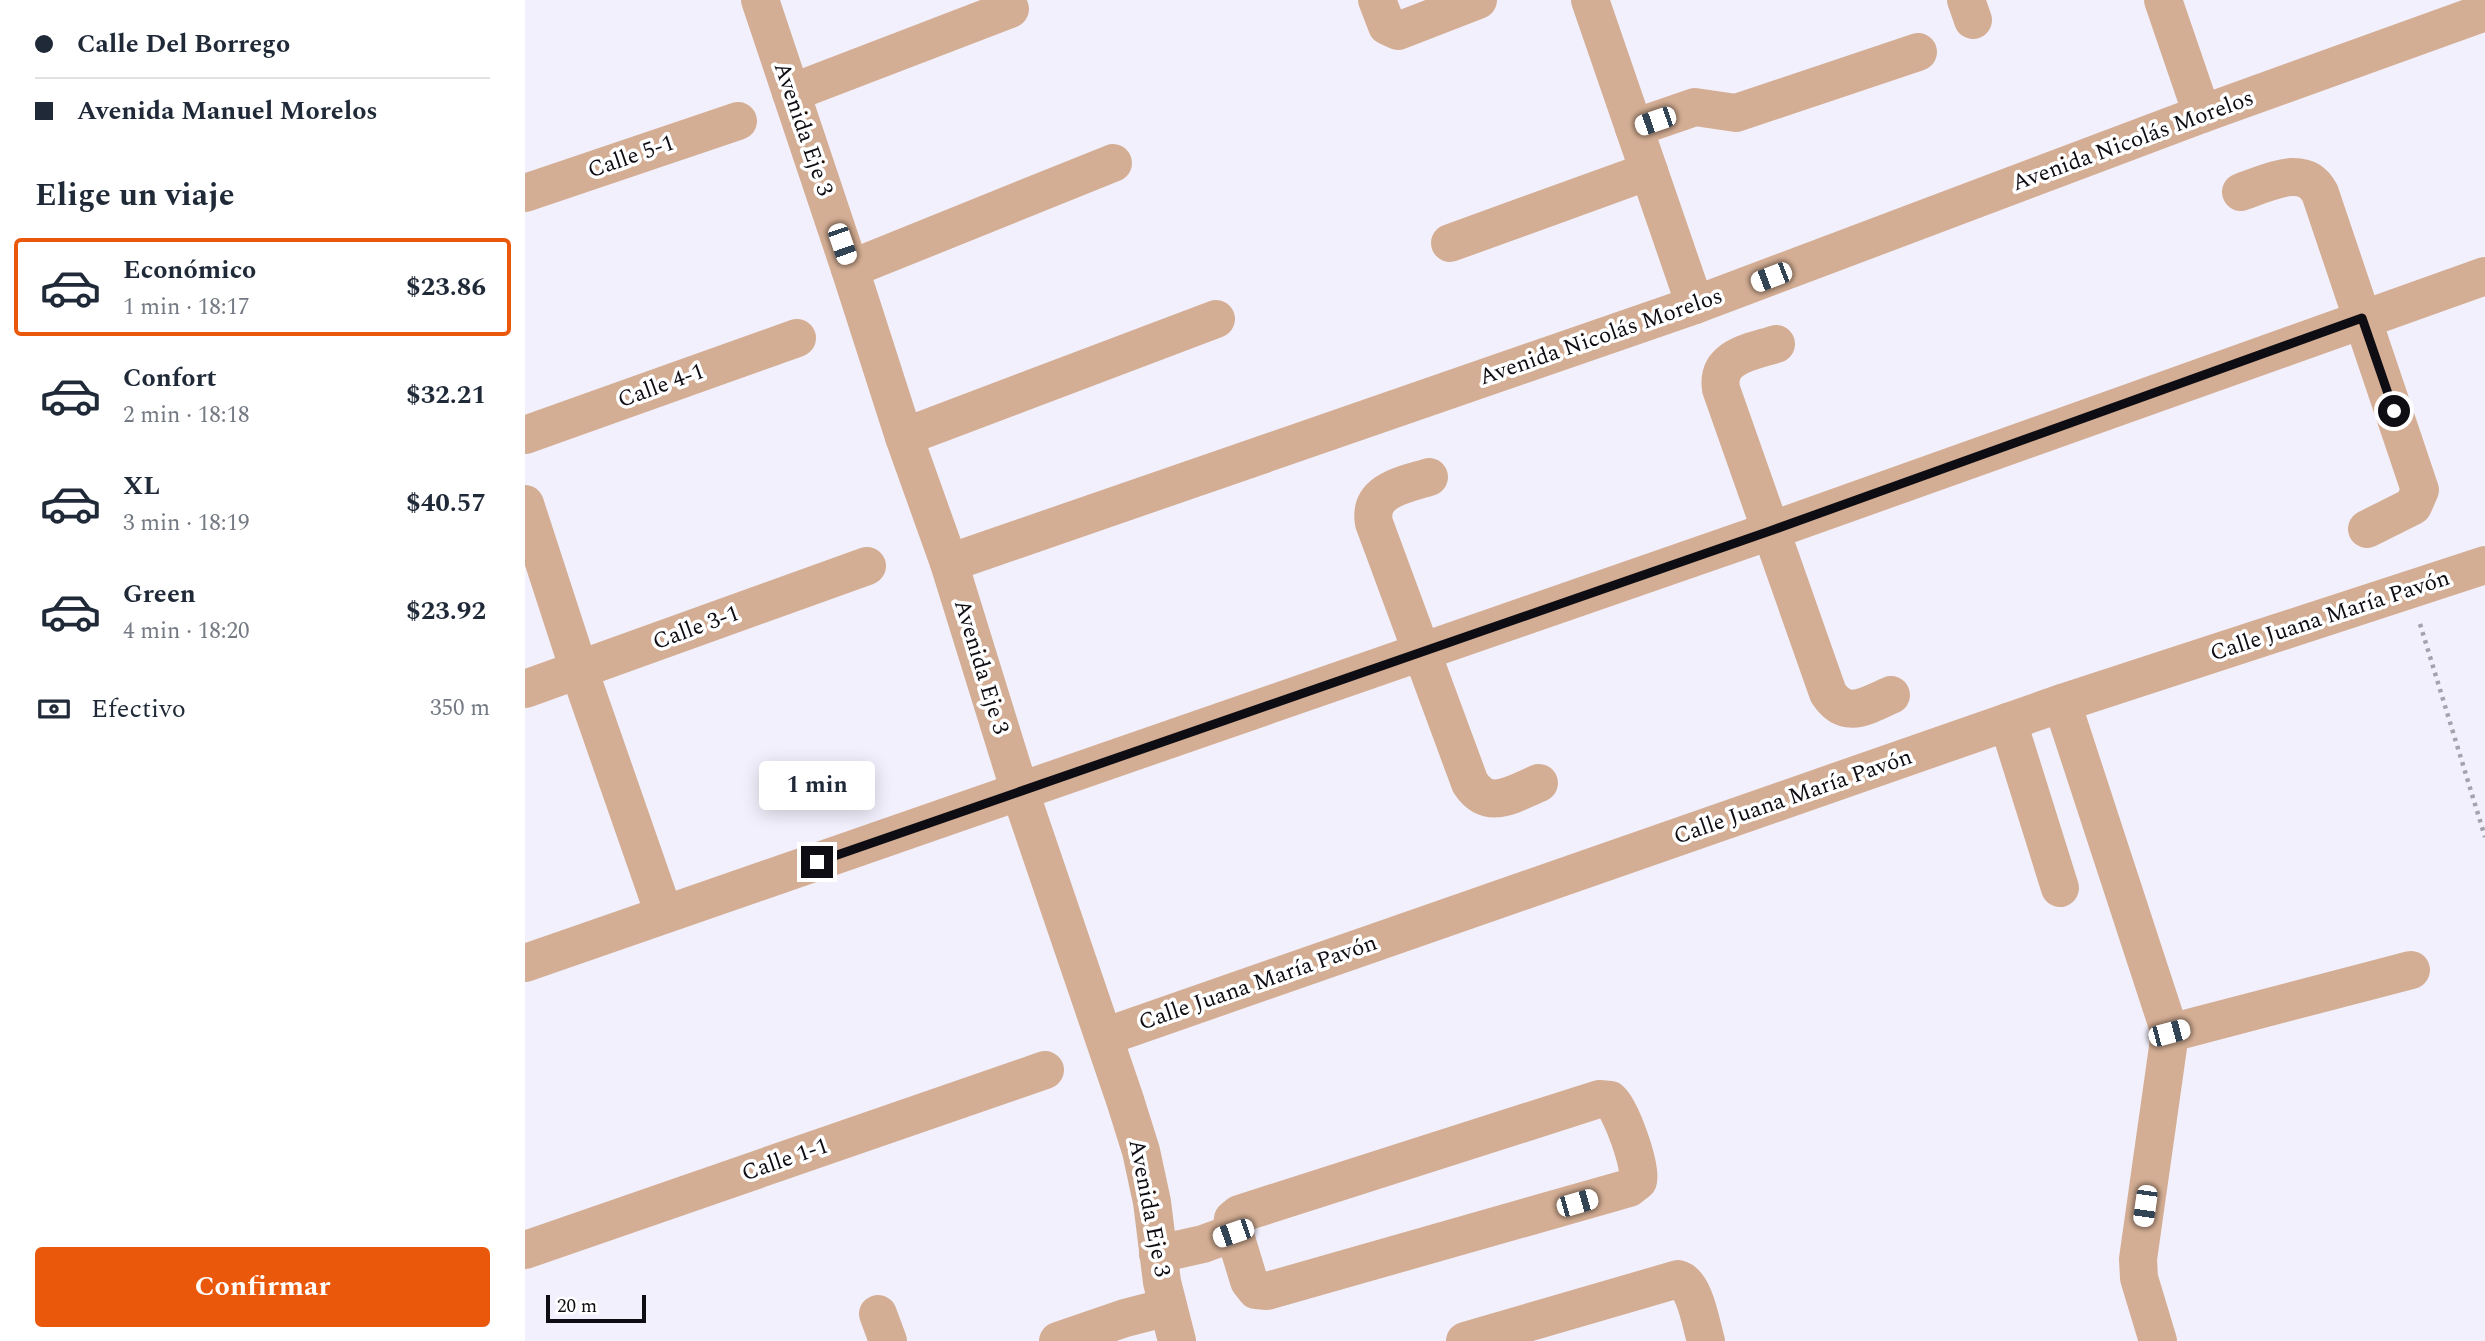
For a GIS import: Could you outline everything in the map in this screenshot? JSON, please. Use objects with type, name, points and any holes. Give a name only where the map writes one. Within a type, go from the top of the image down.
[{"type":"street","name":"Avenida Eje 3","points":[[760,0],[904,437],[949,563],[1020,792],[1141,1151],[1172,1324]]},
{"type":"street","points":[[1377,0],[1387,26],[1398,31],[1478,0]]},
{"type":"street","points":[[1590,0],[1695,305]]},
{"type":"street","points":[[2163,0],[2202,114]]},
{"type":"street","points":[[791,93],[1010,9]]},
{"type":"street","name":"Avenida Nicolás Morelos","points":[[949,563],[1695,305],[2471,10]]},
{"type":"street","points":[[1635,128],[1695,107],[1736,113],[1918,52]]},
{"type":"street","name":"Calle 5-1","points":[[525,192],[738,121]]},
{"type":"street","points":[[850,269],[1112,163]]},
{"type":"street","points":[[1450,243],[1649,171]]},
{"type":"street","points":[[2241,192],[2289,177],[2299,176],[2316,184],[2420,489],[2413,506],[2367,529]]},
{"type":"street","points":[[525,964],[1770,531],[2485,276]]},
{"type":"street","points":[[904,437],[1216,319]]},
{"type":"street","name":"Calle 4-1","points":[[525,435],[797,338]]},
{"type":"street","points":[[1776,344],[1727,362],[1721,370],[1720,389],[1828,693],[1842,707],[1852,709],[1891,695]]},
{"type":"street","points":[[1429,477],[1380,496],[1372,513],[1470,783],[1483,797],[1492,799],[1502,798],[1539,783]]},
{"type":"street","points":[[525,504],[579,670],[664,914]]},
{"type":"street","name":"Calle Juana María Pavón","points":[[1104,1037],[2008,722],[2485,565]]},
{"type":"street","name":"Calle 3-1","points":[[525,690],[867,566]]},
{"type":"street","points":[[2061,704],[2169,1033],[2138,1259],[2139,1278],[2158,1341]]},
{"type":"street","points":[[2008,722],[2060,888]]},
{"type":"street","points":[[2169,1033],[2411,970]]},
{"type":"street","name":"Calle 1-1","points":[[525,1251],[1045,1070]]},
{"type":"street","points":[[1599,1099],[1610,1100],[1618,1109],[1640,1175],[1638,1181],[1629,1188],[1267,1291],[1256,1290],[1251,1286],[1233,1233],[1231,1221],[1239,1214],[1599,1099]]},
{"type":"street","points":[[1158,1254],[1203,1244],[1233,1233]]},
{"type":"street","points":[[1465,1341],[1678,1279],[1691,1290],[1706,1341]]},
{"type":"street","points":[[1058,1341],[1125,1318],[1172,1324]]},
{"type":"path","points":[[2410,590],[2485,837]]},
{"type":"route","points":[[817,862],[1770,531],[2362,318],[2394,411]]}]
